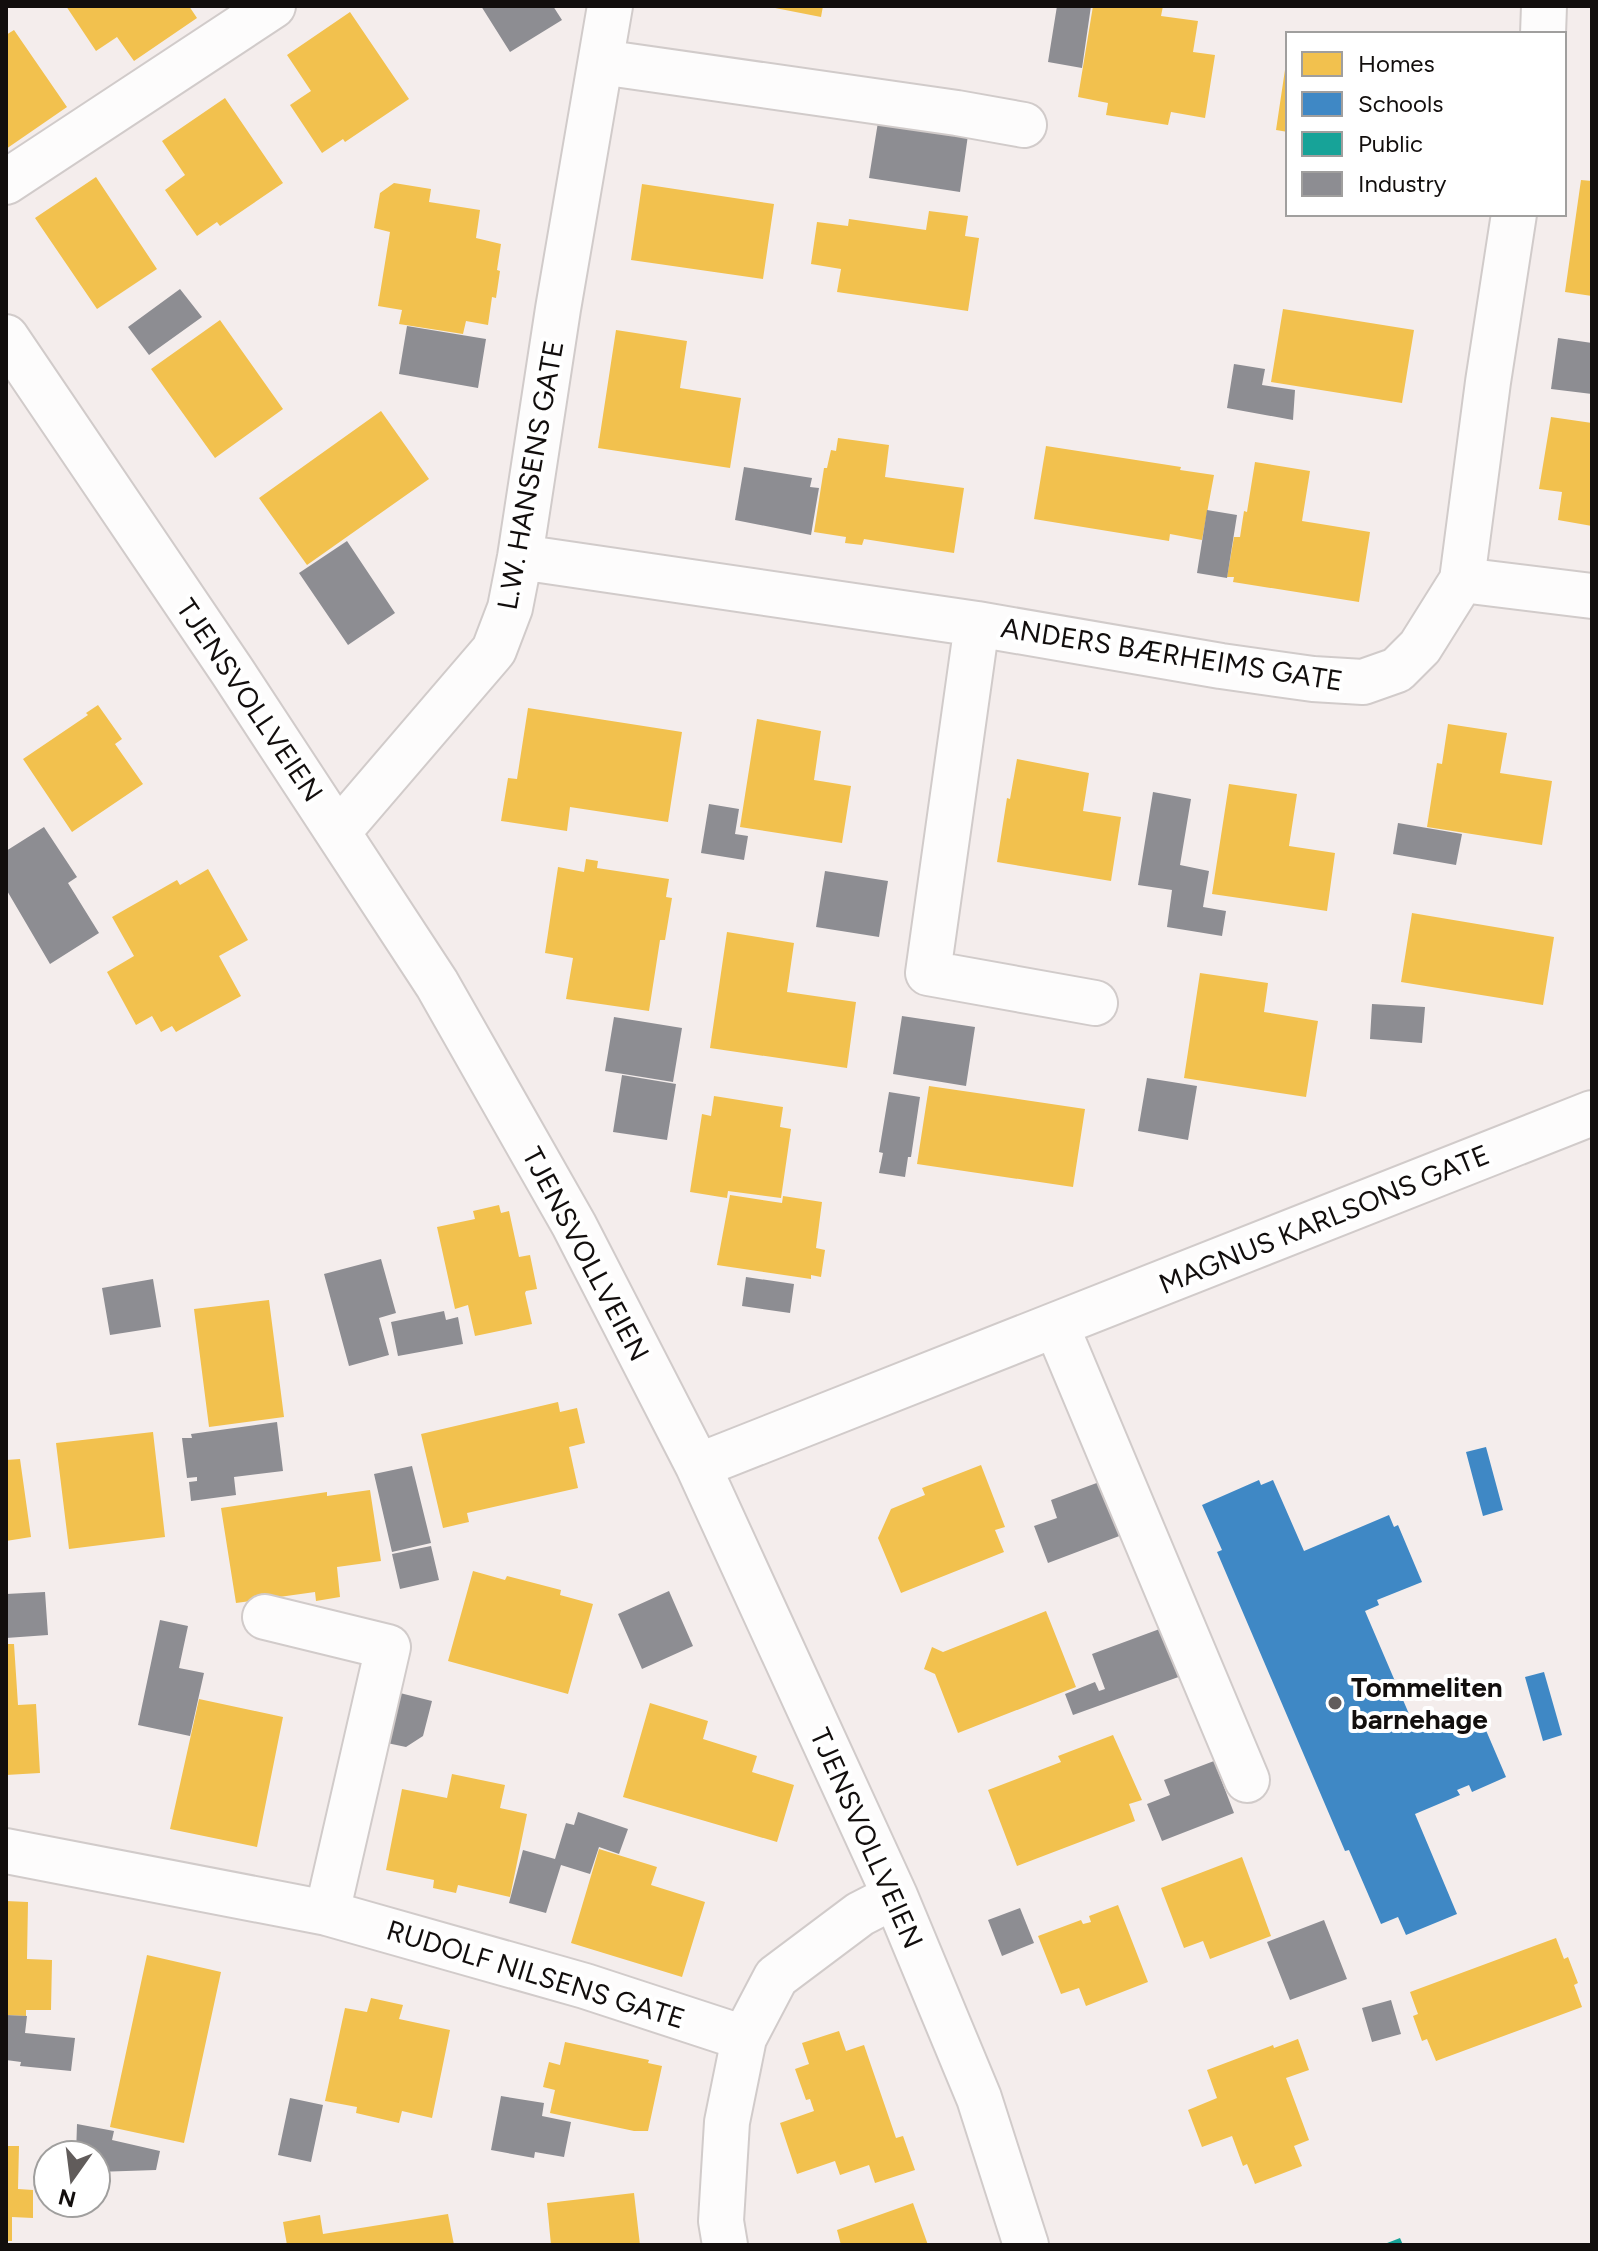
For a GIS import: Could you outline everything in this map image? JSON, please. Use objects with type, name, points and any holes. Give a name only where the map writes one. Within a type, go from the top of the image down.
[{"type":"street","points":[[6,182],[273,6]]},
{"type":"street","name":"L.W. HANSENS GATE","points":[[338,832],[494,650],[510,608],[610,6]]},
{"type":"street","points":[[1543,32],[1544,6]]},
{"type":"street","points":[[601,62],[1024,125]]},
{"type":"street","points":[[1514,216],[1462,580],[1592,596]]},
{"type":"street","name":"TJENSVOLLVEIEN","points":[[6,337],[437,984],[574,1225],[698,1466],[895,1896],[979,2098],[1026,2245]]},
{"type":"street","name":"ANDERS BÆRHEIMS GATE","points":[[520,557],[977,624],[1252,670],[1363,682],[1397,670],[1420,647],[1462,580]]},
{"type":"street","name":"ANDERS BÆRHEIMS GATE","points":[[977,624],[928,973],[1095,1003]]},
{"type":"street","name":"MAGNUS KARLSONS GATE","points":[[698,1466],[1592,1113]]},
{"type":"street","points":[[1056,1325],[1247,1780]]},
{"type":"street","points":[[265,1617],[388,1647],[327,1913]]},
{"type":"street","name":"RUDOLF NILSENS GATE","points":[[6,1851],[327,1913],[585,1986],[744,2038]]},
{"type":"street","points":[[725,2245],[721,2221],[727,2122],[744,2038],[776,1977],[860,1914],[895,1896]]},
{"type":"building: Homes","points":[[66,6],[189,6],[197,18],[134,61],[117,37],[96,51]]},
{"type":"building: Homes","points":[[765,6],[823,6],[821,17]]},
{"type":"building: Homes","points":[[1093,6],[1163,6],[1161,16],[1198,21],[1193,52],[1215,55],[1205,118],[1171,112],[1168,125],[1106,115],[1108,103],[1078,97]]},
{"type":"building: Homes","points":[[350,12],[409,99],[345,142],[343,139],[322,153],[290,105],[311,91],[287,55]]},
{"type":"building: Homes","points":[[14,30],[67,107],[6,149],[6,35]]},
{"type":"building: Homes","points":[[1286,63],[1286,132],[1276,130]]},
{"type":"building: Homes","points":[[225,98],[283,183],[220,226],[217,222],[197,236],[165,190],[185,175],[162,141]]},
{"type":"building: Homes","points":[[96,177],[157,269],[97,309],[35,218]]},
{"type":"building: Homes","points":[[1581,180],[1592,181],[1592,296],[1565,292]]},
{"type":"building: Homes","points":[[394,183],[431,189],[429,202],[480,210],[476,238],[501,244],[496,298],[492,297],[488,325],[466,321],[463,334],[399,324],[402,310],[378,306],[390,232],[374,228],[380,193]]},
{"type":"building: Homes","points":[[642,184],[774,204],[763,279],[631,260]]},
{"type":"building: Homes","points":[[929,211],[968,216],[965,236],[979,238],[968,311],[837,292],[841,269],[811,264],[817,222],[848,226],[849,219],[926,230]]},
{"type":"building: Homes","points":[[1283,309],[1414,330],[1402,403],[1271,382]]},
{"type":"building: Homes","points":[[220,320],[283,409],[215,458],[151,369]]},
{"type":"building: Homes","points":[[616,330],[687,341],[680,388],[741,398],[730,468],[598,448]]},
{"type":"building: Homes","points":[[381,411],[429,479],[307,565],[259,498]]},
{"type":"building: Homes","points":[[1551,417],[1592,423],[1592,526],[1558,520],[1562,492],[1539,489]]},
{"type":"building: Homes","points":[[838,438],[889,445],[885,477],[964,488],[954,553],[864,539],[862,545],[845,543],[846,537],[814,532],[824,468],[827,468],[831,450],[836,451]]},
{"type":"building: Homes","points":[[1046,446],[1214,475],[1202,540],[1170,534],[1169,541],[1034,519]]},
{"type":"building: Homes","points":[[1255,462],[1310,471],[1302,521],[1370,532],[1359,602],[1233,582],[1234,577],[1227,577],[1234,537],[1240,537],[1244,511],[1247,512]]},
{"type":"building: Homes","points":[[98,705],[122,739],[115,744],[143,784],[72,832],[23,759]]},
{"type":"building: Homes","points":[[528,708],[682,732],[668,822],[570,807],[567,831],[501,821],[508,778],[517,779]]},
{"type":"building: Homes","points":[[757,719],[821,731],[814,780],[851,786],[842,843],[740,827]]},
{"type":"building: Homes","points":[[1448,724],[1507,733],[1500,773],[1552,781],[1542,845],[1427,827],[1437,763],[1442,764]]},
{"type":"building: Homes","points":[[1017,759],[1089,773],[1083,811],[1121,817],[1111,881],[997,862]]},
{"type":"building: Homes","points":[[1229,784],[1297,794],[1289,846],[1335,853],[1327,911],[1212,894]]},
{"type":"building: Homes","points":[[586,859],[598,861],[597,868],[669,879],[666,897],[672,898],[665,940],[660,940],[649,1011],[566,999],[573,958],[545,953],[558,867],[584,872]]},
{"type":"building: Homes","points":[[208,869],[248,940],[219,956],[241,996],[176,1032],[172,1026],[161,1032],[152,1016],[136,1025],[107,972],[134,956],[112,917],[177,880],[180,885]]},
{"type":"building: Homes","points":[[1412,913],[1554,937],[1543,1005],[1401,982]]},
{"type":"building: Homes","points":[[727,932],[794,943],[787,992],[856,1002],[847,1068],[710,1048]]},
{"type":"building: Homes","points":[[1200,973],[1268,983],[1264,1012],[1318,1021],[1306,1097],[1184,1078]]},
{"type":"building: Homes","points":[[929,1086],[1085,1109],[1073,1187],[917,1164]]},
{"type":"building: Homes","points":[[714,1096],[783,1107],[780,1127],[791,1129],[781,1198],[728,1191],[727,1198],[690,1192],[702,1114],[711,1116]]},
{"type":"building: Homes","points":[[730,1195],[782,1203],[783,1196],[822,1202],[816,1248],[825,1250],[821,1277],[811,1275],[811,1279],[717,1265]]},
{"type":"building: Homes","points":[[499,1205],[501,1213],[509,1211],[519,1257],[530,1255],[537,1289],[525,1293],[532,1324],[475,1336],[468,1305],[455,1309],[437,1227],[475,1219],[473,1211]]},
{"type":"building: Homes","points":[[269,1300],[284,1417],[209,1427],[194,1309]]},
{"type":"building: Homes","points":[[558,1402],[560,1412],[577,1408],[585,1443],[569,1447],[578,1488],[467,1513],[469,1522],[443,1528],[421,1434]]},
{"type":"building: Homes","points":[[153,1432],[165,1537],[69,1549],[56,1443]]},
{"type":"building: Homes","points":[[20,1459],[31,1537],[6,1541],[6,1460]]},
{"type":"building: Homes","points":[[981,1465],[1005,1527],[995,1530],[1004,1552],[901,1593],[878,1538],[891,1509],[925,1495],[922,1488]]},
{"type":"building: Homes","points":[[370,1490],[381,1561],[337,1567],[340,1597],[316,1601],[315,1592],[236,1603],[221,1508],[327,1492],[327,1496]]},
{"type":"building: Homes","points":[[473,1571],[561,1590],[560,1595],[593,1604],[568,1694],[448,1661]]},
{"type":"building: Homes","points":[[1046,1611],[1076,1687],[958,1733],[935,1674],[924,1669],[932,1647],[943,1652]]},
{"type":"building: Homes","points":[[6,1644],[14,1644],[18,1705],[36,1704],[40,1773],[6,1775]]},
{"type":"building: Homes","points":[[199,1699],[283,1717],[257,1847],[170,1829]]},
{"type":"building: Homes","points":[[650,1703],[708,1721],[703,1739],[757,1756],[752,1772],[794,1785],[777,1842],[623,1797]]},
{"type":"building: Homes","points":[[1113,1735],[1142,1800],[1129,1804],[1135,1821],[1017,1866],[988,1790],[1061,1762],[1058,1756]]},
{"type":"building: Homes","points":[[452,1774],[505,1785],[500,1808],[527,1814],[510,1897],[458,1885],[456,1893],[433,1888],[434,1880],[386,1870],[402,1789],[447,1798]]},
{"type":"building: Homes","points":[[599,1849],[657,1867],[651,1885],[705,1902],[682,1977],[571,1943]]},
{"type":"building: Homes","points":[[1242,1857],[1271,1936],[1210,1959],[1203,1941],[1184,1948],[1161,1888]]},
{"type":"building: Homes","points":[[6,1901],[28,1902],[27,1959],[52,1960],[51,2010],[26,2010],[26,2016],[6,2015]]},
{"type":"building: Homes","points":[[1118,1905],[1148,1982],[1086,2006],[1079,1988],[1061,1994],[1038,1936],[1081,1920],[1083,1924],[1091,1922],[1089,1916]]},
{"type":"building: Homes","points":[[1556,1938],[1564,1959],[1568,1957],[1578,1983],[1574,1985],[1582,2007],[1436,2061],[1427,2039],[1422,2041],[1413,2016],[1418,2014],[1410,1992]]},
{"type":"building: Homes","points":[[147,1955],[221,1972],[184,2143],[110,2127]]},
{"type":"building: Homes","points":[[371,1998],[403,2005],[399,2019],[450,2030],[432,2118],[402,2111],[399,2123],[356,2113],[357,2107],[325,2101],[345,2008],[367,2012]]},
{"type":"building: Homes","points":[[839,2031],[846,2051],[864,2045],[896,2138],[903,2136],[915,2170],[875,2183],[869,2165],[840,2175],[835,2161],[797,2174],[780,2123],[814,2111],[810,2099],[806,2100],[795,2069],[809,2064],[802,2043]]},
{"type":"building: Homes","points":[[1298,2039],[1309,2070],[1286,2078],[1309,2140],[1294,2146],[1302,2166],[1255,2184],[1247,2164],[1243,2166],[1232,2136],[1202,2147],[1188,2110],[1217,2098],[1207,2070]]},
{"type":"building: Homes","points":[[565,2042],[649,2060],[648,2063],[662,2066],[648,2131],[634,2131],[550,2113],[555,2090],[543,2087],[549,2062],[560,2065]]},
{"type":"building: Homes","points":[[6,2146],[19,2146],[18,2189],[32,2190],[32,2218],[12,2217],[12,2241],[6,2241]]},
{"type":"building: Homes","points":[[634,2193],[640,2245],[551,2245],[547,2203]]},
{"type":"building: Homes","points":[[913,2203],[928,2245],[841,2245],[837,2230]]},
{"type":"building: Homes","points":[[448,2214],[454,2245],[287,2245],[283,2222],[320,2215],[323,2234]]},
{"type":"building: Schools","points":[[1486,1447],[1503,1510],[1483,1516],[1466,1452]]},
{"type":"building: Schools","points":[[1259,1480],[1261,1485],[1273,1480],[1304,1551],[1389,1515],[1394,1527],[1398,1525],[1422,1582],[1377,1600],[1379,1605],[1365,1611],[1415,1728],[1441,1717],[1446,1728],[1479,1714],[1506,1777],[1472,1792],[1469,1785],[1457,1790],[1460,1795],[1415,1814],[1457,1914],[1406,1935],[1398,1917],[1381,1924],[1349,1850],[1345,1851],[1217,1552],[1222,1550],[1202,1505]]},
{"type":"building: Schools","points":[[1544,1672],[1562,1735],[1543,1741],[1525,1677]]},
{"type":"building: Public","points":[[1400,2238],[1403,2245],[1382,2245]]},
{"type":"building: Industry","points":[[481,6],[553,6],[562,20],[510,52]]},
{"type":"building: Industry","points":[[1057,6],[1091,6],[1082,68],[1048,62]]},
{"type":"building: Industry","points":[[878,122],[968,135],[960,192],[869,178]]},
{"type":"building: Industry","points":[[180,289],[202,317],[149,355],[128,327]]},
{"type":"building: Industry","points":[[407,326],[486,339],[478,388],[399,374]]},
{"type":"building: Industry","points":[[1558,338],[1592,343],[1592,394],[1551,389]]},
{"type":"building: Industry","points":[[1234,364],[1265,369],[1262,385],[1295,390],[1293,420],[1227,408]]},
{"type":"building: Industry","points":[[744,467],[812,478],[810,487],[819,488],[811,535],[735,520]]},
{"type":"building: Industry","points":[[1207,510],[1237,515],[1227,578],[1197,573]]},
{"type":"building: Industry","points":[[347,541],[395,613],[348,645],[299,573]]},
{"type":"building: Industry","points":[[1153,792],[1191,799],[1180,865],[1209,871],[1203,907],[1226,911],[1222,936],[1167,927],[1172,890],[1138,885]]},
{"type":"building: Industry","points":[[709,804],[739,809],[735,834],[748,836],[744,860],[701,853]]},
{"type":"building: Industry","points":[[1398,823],[1462,834],[1456,865],[1393,854]]},
{"type":"building: Industry","points":[[44,827],[77,877],[68,883],[99,933],[50,964],[6,889],[6,851]]},
{"type":"building: Industry","points":[[825,871],[888,881],[879,937],[816,927]]},
{"type":"building: Industry","points":[[1372,1004],[1425,1007],[1422,1043],[1370,1039]]},
{"type":"building: Industry","points":[[902,1016],[975,1027],[966,1086],[893,1074]]},
{"type":"building: Industry","points":[[614,1017],[682,1028],[673,1082],[605,1071]]},
{"type":"building: Industry","points":[[622,1075],[676,1084],[667,1140],[613,1132]]},
{"type":"building: Industry","points":[[1147,1078],[1197,1086],[1188,1140],[1138,1131]]},
{"type":"building: Industry","points":[[889,1092],[920,1097],[905,1177],[879,1173],[883,1153],[879,1152]]},
{"type":"building: Industry","points":[[381,1259],[396,1313],[379,1318],[389,1355],[349,1366],[324,1274]]},
{"type":"building: Industry","points":[[746,1277],[794,1284],[790,1313],[742,1306]]},
{"type":"building: Industry","points":[[153,1279],[161,1327],[110,1335],[102,1288]]},
{"type":"building: Industry","points":[[444,1311],[446,1320],[458,1317],[463,1344],[398,1356],[391,1322]]},
{"type":"building: Industry","points":[[277,1422],[283,1471],[234,1477],[236,1495],[191,1501],[189,1482],[197,1481],[197,1477],[187,1478],[182,1438],[192,1438],[191,1434]]},
{"type":"building: Industry","points":[[412,1466],[431,1543],[392,1552],[374,1474]]},
{"type":"building: Industry","points":[[1102,1481],[1122,1535],[1048,1563],[1034,1526],[1057,1518],[1051,1500]]},
{"type":"building: Industry","points":[[431,1546],[439,1580],[400,1589],[392,1554]]},
{"type":"building: Industry","points":[[669,1591],[693,1646],[642,1669],[618,1614]]},
{"type":"building: Industry","points":[[45,1592],[48,1635],[6,1638],[6,1594]]},
{"type":"building: Industry","points":[[160,1620],[188,1626],[179,1668],[204,1673],[190,1736],[138,1725]]},
{"type":"building: Industry","points":[[1165,1627],[1184,1675],[1073,1715],[1065,1694],[1095,1682],[1099,1691],[1105,1689],[1092,1654]]},
{"type":"building: Industry","points":[[400,1693],[432,1701],[423,1736],[406,1747],[387,1743]]},
{"type":"building: Industry","points":[[1214,1761],[1234,1813],[1162,1841],[1147,1804],[1170,1795],[1164,1780]]},
{"type":"building: Industry","points":[[578,1812],[628,1829],[619,1854],[599,1847],[590,1874],[561,1865],[546,1913],[509,1903],[523,1850],[555,1859],[566,1823],[574,1825]]},
{"type":"building: Industry","points":[[1020,1908],[1034,1943],[1002,1956],[988,1920]]},
{"type":"building: Industry","points":[[1324,1920],[1347,1979],[1290,2000],[1267,1942]]},
{"type":"building: Industry","points":[[1391,2000],[1401,2034],[1372,2042],[1362,2008]]},
{"type":"building: Industry","points":[[6,2015],[27,2016],[25,2033],[75,2038],[71,2071],[20,2066],[21,2062],[6,2060]]},
{"type":"building: Industry","points":[[501,2096],[544,2103],[542,2116],[571,2122],[564,2157],[535,2152],[534,2158],[491,2150]]},
{"type":"building: Industry","points":[[290,2098],[323,2105],[311,2162],[278,2155]]},
{"type":"building: Industry","points":[[77,2124],[114,2131],[112,2140],[77,2139]]},
{"type":"building: Industry","points":[[112,2140],[160,2151],[156,2170],[112,2171]]},
{"type":"place","name":"Tommeliten barnehage","points":[[1335,1703]]}]
